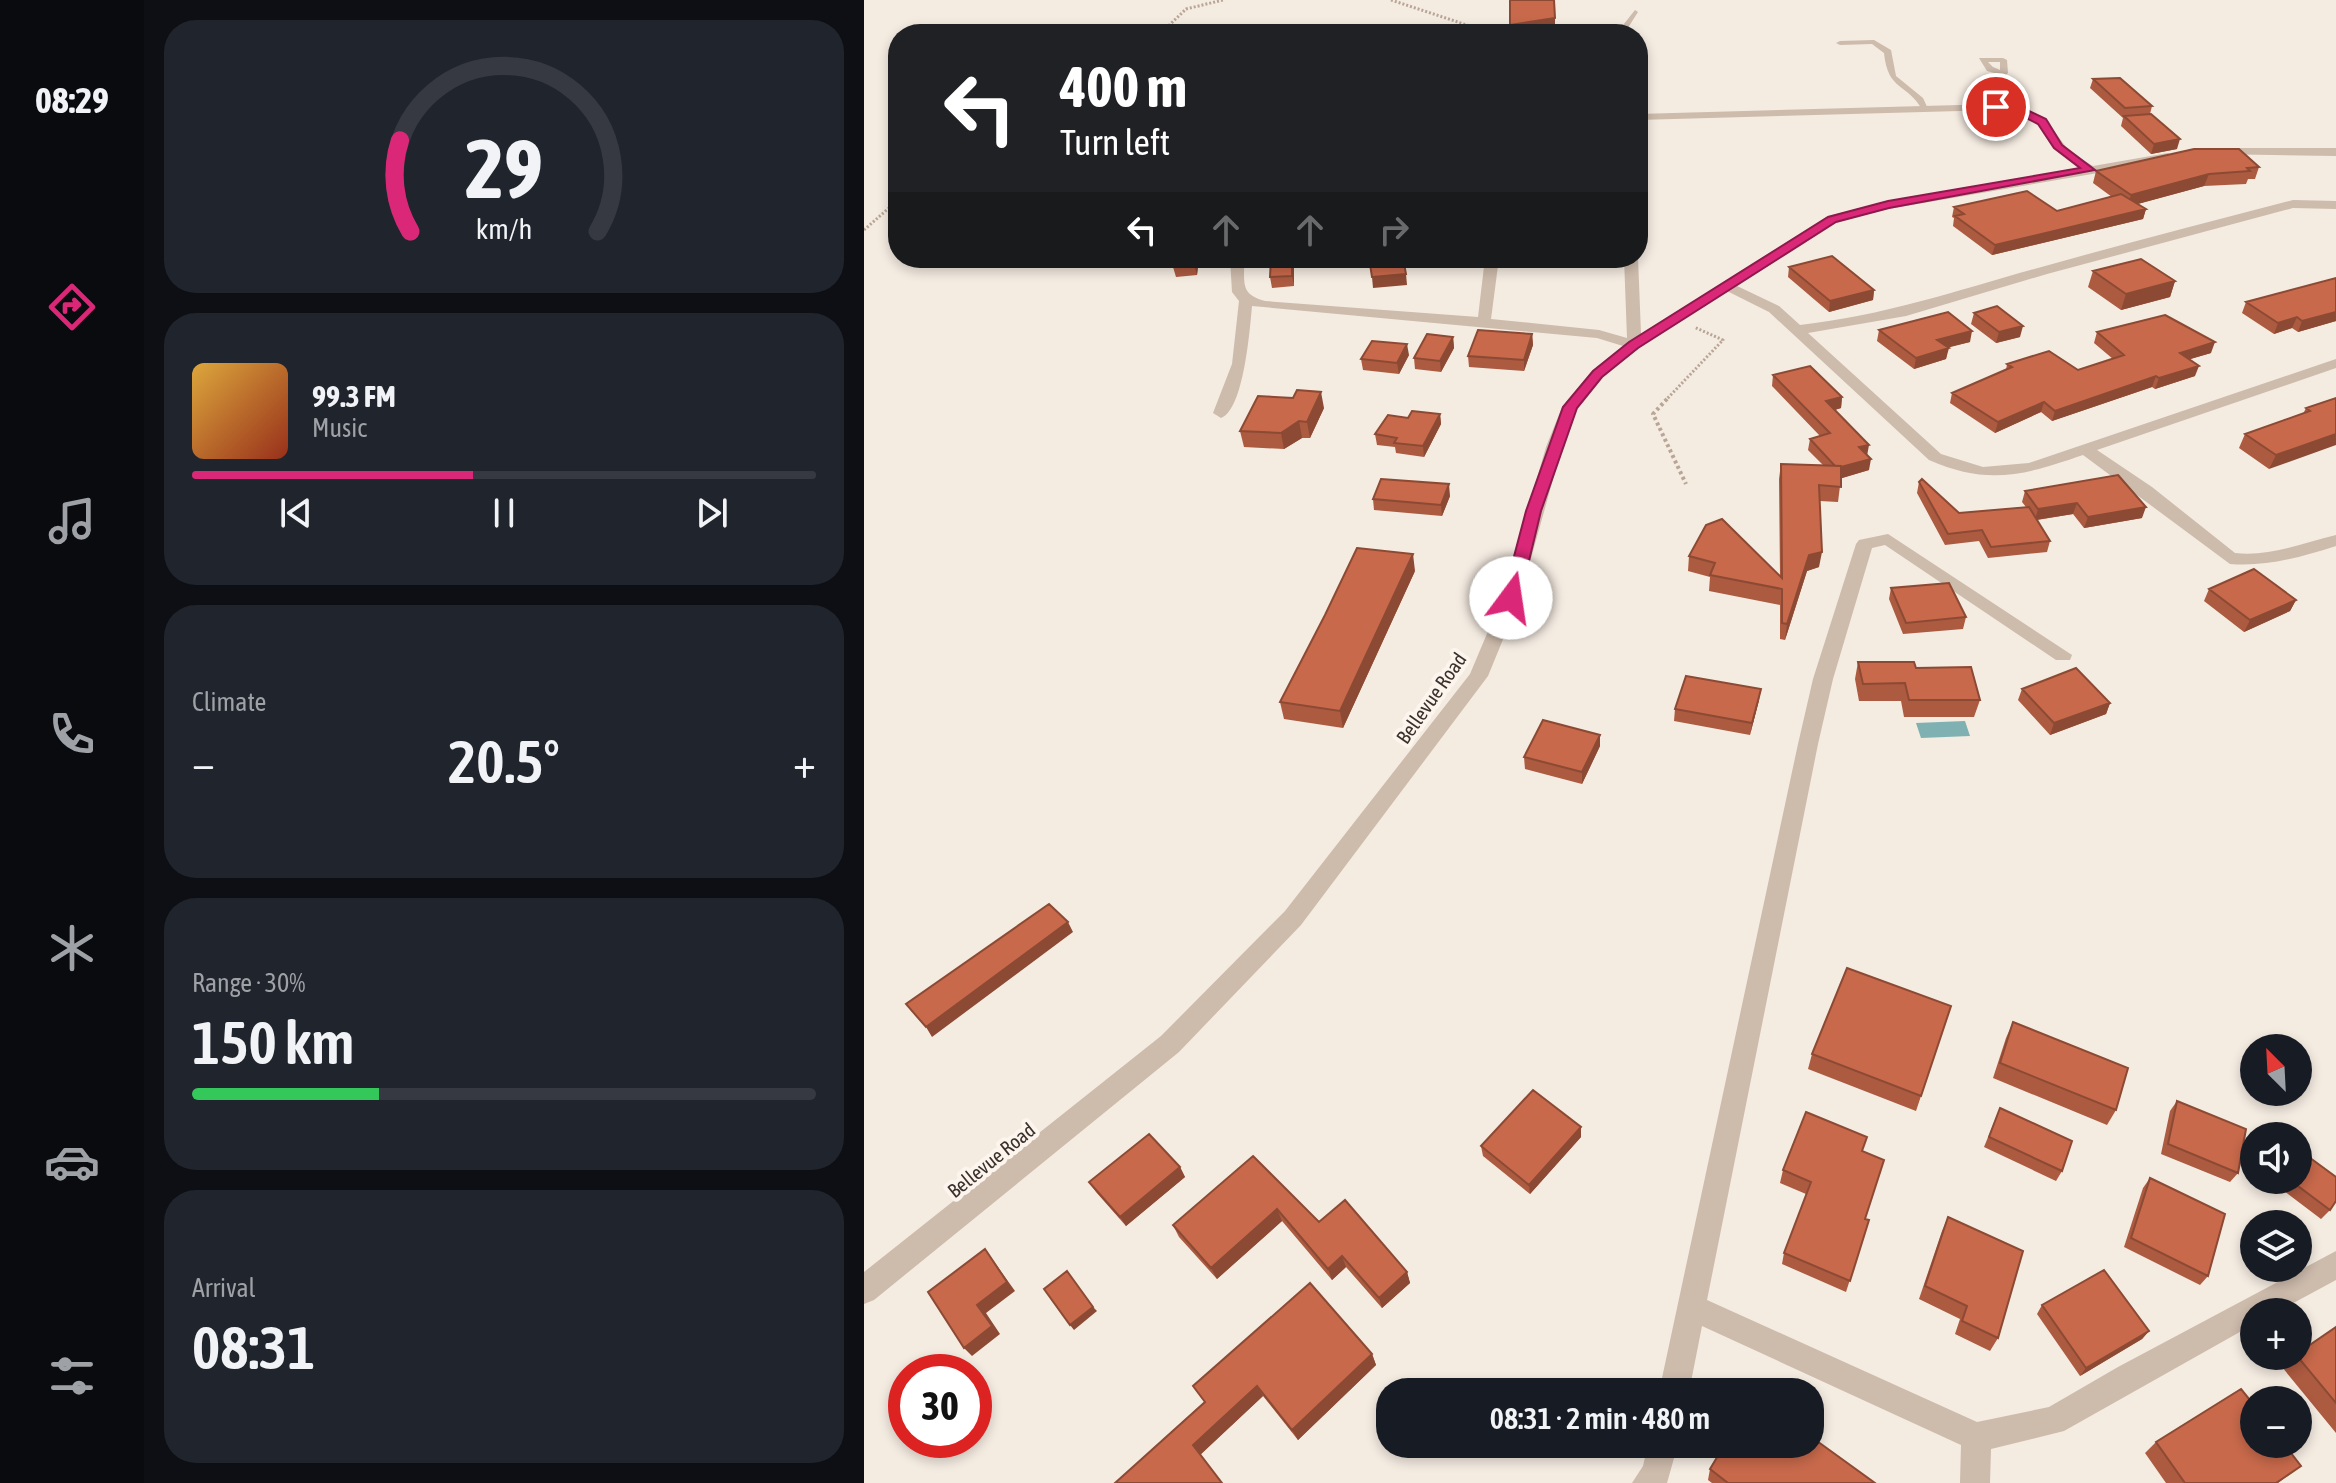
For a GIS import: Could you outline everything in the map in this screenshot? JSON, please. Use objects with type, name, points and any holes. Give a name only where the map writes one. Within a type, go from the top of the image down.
[{"type":"street","points":[[1648,117],[1996,107],[2021,111],[2042,121],[2058,146],[2090,170]]},
{"type":"street","name":"Bellevue Road","points":[[864,1290],[1170,1044],[1293,918],[1478,676],[1511,598],[1534,511],[1570,407],[1597,374],[1634,345],[1832,219],[1857,211],[2188,154],[2232,151],[2336,152]]},
{"type":"street","points":[[1798,330],[1901,313],[2042,271],[2293,204],[2336,205]]},
{"type":"street","points":[[1238,268],[1239,292],[1246,300],[1265,305],[1599,334],[1634,345],[1631,268]]},
{"type":"street","points":[[1484,322],[1491,268]]},
{"type":"street","points":[[1727,286],[1755,297],[1774,309],[1935,457],[1959,468],[2003,474],[2086,450],[2336,363]]},
{"type":"street","points":[[1221,413],[1239,364],[1246,300]]},
{"type":"street","points":[[2086,450],[2146,491],[2230,558],[2249,560],[2287,555],[2336,540]]},
{"type":"street","points":[[1677,1378],[1808,744],[1823,679],[1865,544],[1888,539],[2063,655]]},
{"type":"street","points":[[1693,1308],[1976,1437],[2054,1421],[2336,1265]]},
{"type":"street","points":[[1975,1483],[1976,1437]]},
{"type":"street","points":[[1647,1483],[1656,1474],[1660,1458]]},
{"type":"lane","points":[[1627,24],[1635,12]]},
{"type":"lane","points":[[1840,43],[1874,42],[1888,52],[1888,73],[1898,84],[1921,96],[1926,109]]},
{"type":"lane","points":[[1996,107],[1987,85],[2004,73]]},
{"type":"path","points":[[1170,24],[1186,9],[1223,0]]},
{"type":"path","points":[[1391,0],[1464,24]]},
{"type":"path","points":[[864,230],[888,209]]},
{"type":"path","points":[[1675,319],[1723,340],[1653,414],[1686,484]]},
{"type":"water","points":[[1965,721],[1970,736],[1921,738],[1916,723]]},
{"type":"building","points":[[1510,0],[1554,0],[1555,18],[1510,24]]},
{"type":"building","points":[[2120,78],[2152,106],[2125,108],[2093,79]]},
{"type":"building","points":[[2151,114],[2180,139],[2154,144],[2124,116]]},
{"type":"building","points":[[2194,149],[2239,149],[2259,167],[2247,168],[2250,171],[2209,174],[2131,195],[2096,171]]},
{"type":"building","points":[[2027,191],[2057,211],[2121,194],[2146,209],[1995,245],[1955,216],[1964,214],[1954,207]]},
{"type":"building","points":[[1832,256],[1874,290],[1830,301],[1789,267]]},
{"type":"building","points":[[2141,259],[2175,281],[2126,294],[2093,271]]},
{"type":"building","points":[[1270,268],[1292,268],[1292,276],[1270,277]]},
{"type":"building","points":[[1371,268],[1405,268],[1406,274],[1372,277]]},
{"type":"building","points":[[2336,278],[2336,312],[2302,321],[2297,317],[2278,323],[2246,302]]},
{"type":"building","points":[[1997,306],[2023,326],[1999,332],[1974,313]]},
{"type":"building","points":[[1948,312],[1972,331],[1937,340],[1949,348],[1916,358],[1879,330]]},
{"type":"building","points":[[2165,315],[2215,342],[2180,353],[2199,366],[2159,378],[2156,376],[2055,411],[2044,402],[1998,422],[1952,393],[2012,367],[2007,364],[2049,351],[2078,370],[2124,355],[2097,332]]},
{"type":"building","points":[[1478,330],[1532,334],[1524,360],[1468,356]]},
{"type":"building","points":[[1427,334],[1453,337],[1440,361],[1414,358]]},
{"type":"building","points":[[1372,341],[1407,344],[1397,363],[1361,359]]},
{"type":"building","points":[[1810,366],[1842,397],[1826,401],[1869,445],[1859,447],[1871,459],[1835,466],[1810,439],[1830,433],[1773,375]]},
{"type":"building","points":[[1297,390],[1321,392],[1307,422],[1299,421],[1281,433],[1240,431],[1258,396],[1293,398]]},
{"type":"building","points":[[2336,398],[2336,434],[2276,455],[2245,434],[2310,411],[2306,408]]},
{"type":"building","points":[[1412,411],[1440,414],[1423,446],[1394,443],[1397,438],[1375,434],[1388,415],[1408,418]]},
{"type":"building","points":[[1781,464],[1841,466],[1841,487],[1819,485],[1822,552],[1809,555],[1787,624],[1782,623],[1782,589],[1710,575],[1715,563],[1689,556],[1706,525],[1722,519],[1782,578]]},
{"type":"building","points":[[2118,475],[2146,507],[2088,517],[2077,503],[2038,509],[2025,491]]},
{"type":"building","points":[[1381,479],[1449,484],[1441,505],[1373,499]]},
{"type":"building","points":[[1922,479],[1959,513],[2029,507],[2050,541],[1991,547],[1982,530],[1948,534],[1919,482]]},
{"type":"building","points":[[1357,548],[1413,554],[1340,711],[1280,702],[1325,615]]},
{"type":"building","points":[[2254,569],[2296,600],[2250,620],[2209,589]]},
{"type":"building","points":[[1949,583],[1966,617],[1906,623],[1891,588]]},
{"type":"building","points":[[1858,662],[1914,662],[1916,668],[1971,667],[1980,700],[1909,700],[1905,683],[1863,684]]},
{"type":"building","points":[[2076,668],[2110,703],[2054,723],[2022,689]]},
{"type":"building","points":[[1686,676],[1761,689],[1752,723],[1675,709]]},
{"type":"building","points":[[1543,720],[1600,735],[1582,772],[1524,757]]},
{"type":"building","points":[[1049,904],[1068,922],[926,1027],[906,1004]]},
{"type":"building","points":[[1847,968],[1951,1006],[1921,1096],[1812,1054]]},
{"type":"building","points":[[2013,1022],[2128,1068],[2116,1110],[2000,1063]]},
{"type":"building","points":[[1533,1090],[1581,1127],[1529,1185],[1481,1146]]},
{"type":"building","points":[[2177,1101],[2240,1127],[2238,1173],[2168,1144]]},
{"type":"building","points":[[2000,1108],[2072,1141],[2062,1171],[1989,1137]]},
{"type":"building","points":[[1806,1112],[1867,1137],[1862,1151],[1884,1160],[1850,1281],[1784,1253],[1811,1182],[1783,1170]]},
{"type":"building","points":[[1149,1134],[1180,1167],[1120,1217],[1089,1182]]},
{"type":"building","points":[[1253,1156],[1319,1222],[1345,1200],[1407,1272],[1379,1298],[1342,1256],[1328,1269],[1277,1209],[1211,1268],[1173,1225]]},
{"type":"building","points":[[2312,1159],[2336,1177],[2336,1201],[2330,1210],[2309,1194],[2312,1194]]},
{"type":"building","points":[[2150,1178],[2225,1214],[2208,1276],[2131,1238]]},
{"type":"building","points":[[1948,1217],[2023,1251],[1998,1338],[1962,1321],[1967,1306],[1925,1286]]},
{"type":"building","points":[[985,1249],[1007,1282],[977,1305],[992,1326],[964,1348],[928,1292]]},
{"type":"building","points":[[2104,1270],[2149,1331],[2086,1368],[2042,1305]]},
{"type":"building","points":[[1067,1271],[1093,1307],[1070,1325],[1044,1289]]},
{"type":"building","points":[[1310,1283],[1372,1354],[1292,1430],[1257,1386],[1193,1445],[1222,1483],[1115,1483],[1205,1402],[1193,1386]]},
{"type":"building","points":[[2336,1327],[2336,1403],[2309,1370],[2312,1370],[2312,1343]]},
{"type":"building","points":[[2240,1390],[2240,1458],[2295,1458],[2301,1466],[2276,1483],[2185,1483],[2156,1442]]},
{"type":"building","points":[[1824,1446],[1875,1483],[1728,1483],[1710,1469],[1717,1458],[1824,1458]]},
{"type":"route","points":[[1511,598],[1534,511],[1570,407],[1597,374],[1634,345],[1832,219],[1888,205],[2090,170],[2058,146],[2042,121],[2021,111],[1996,107]]}]
